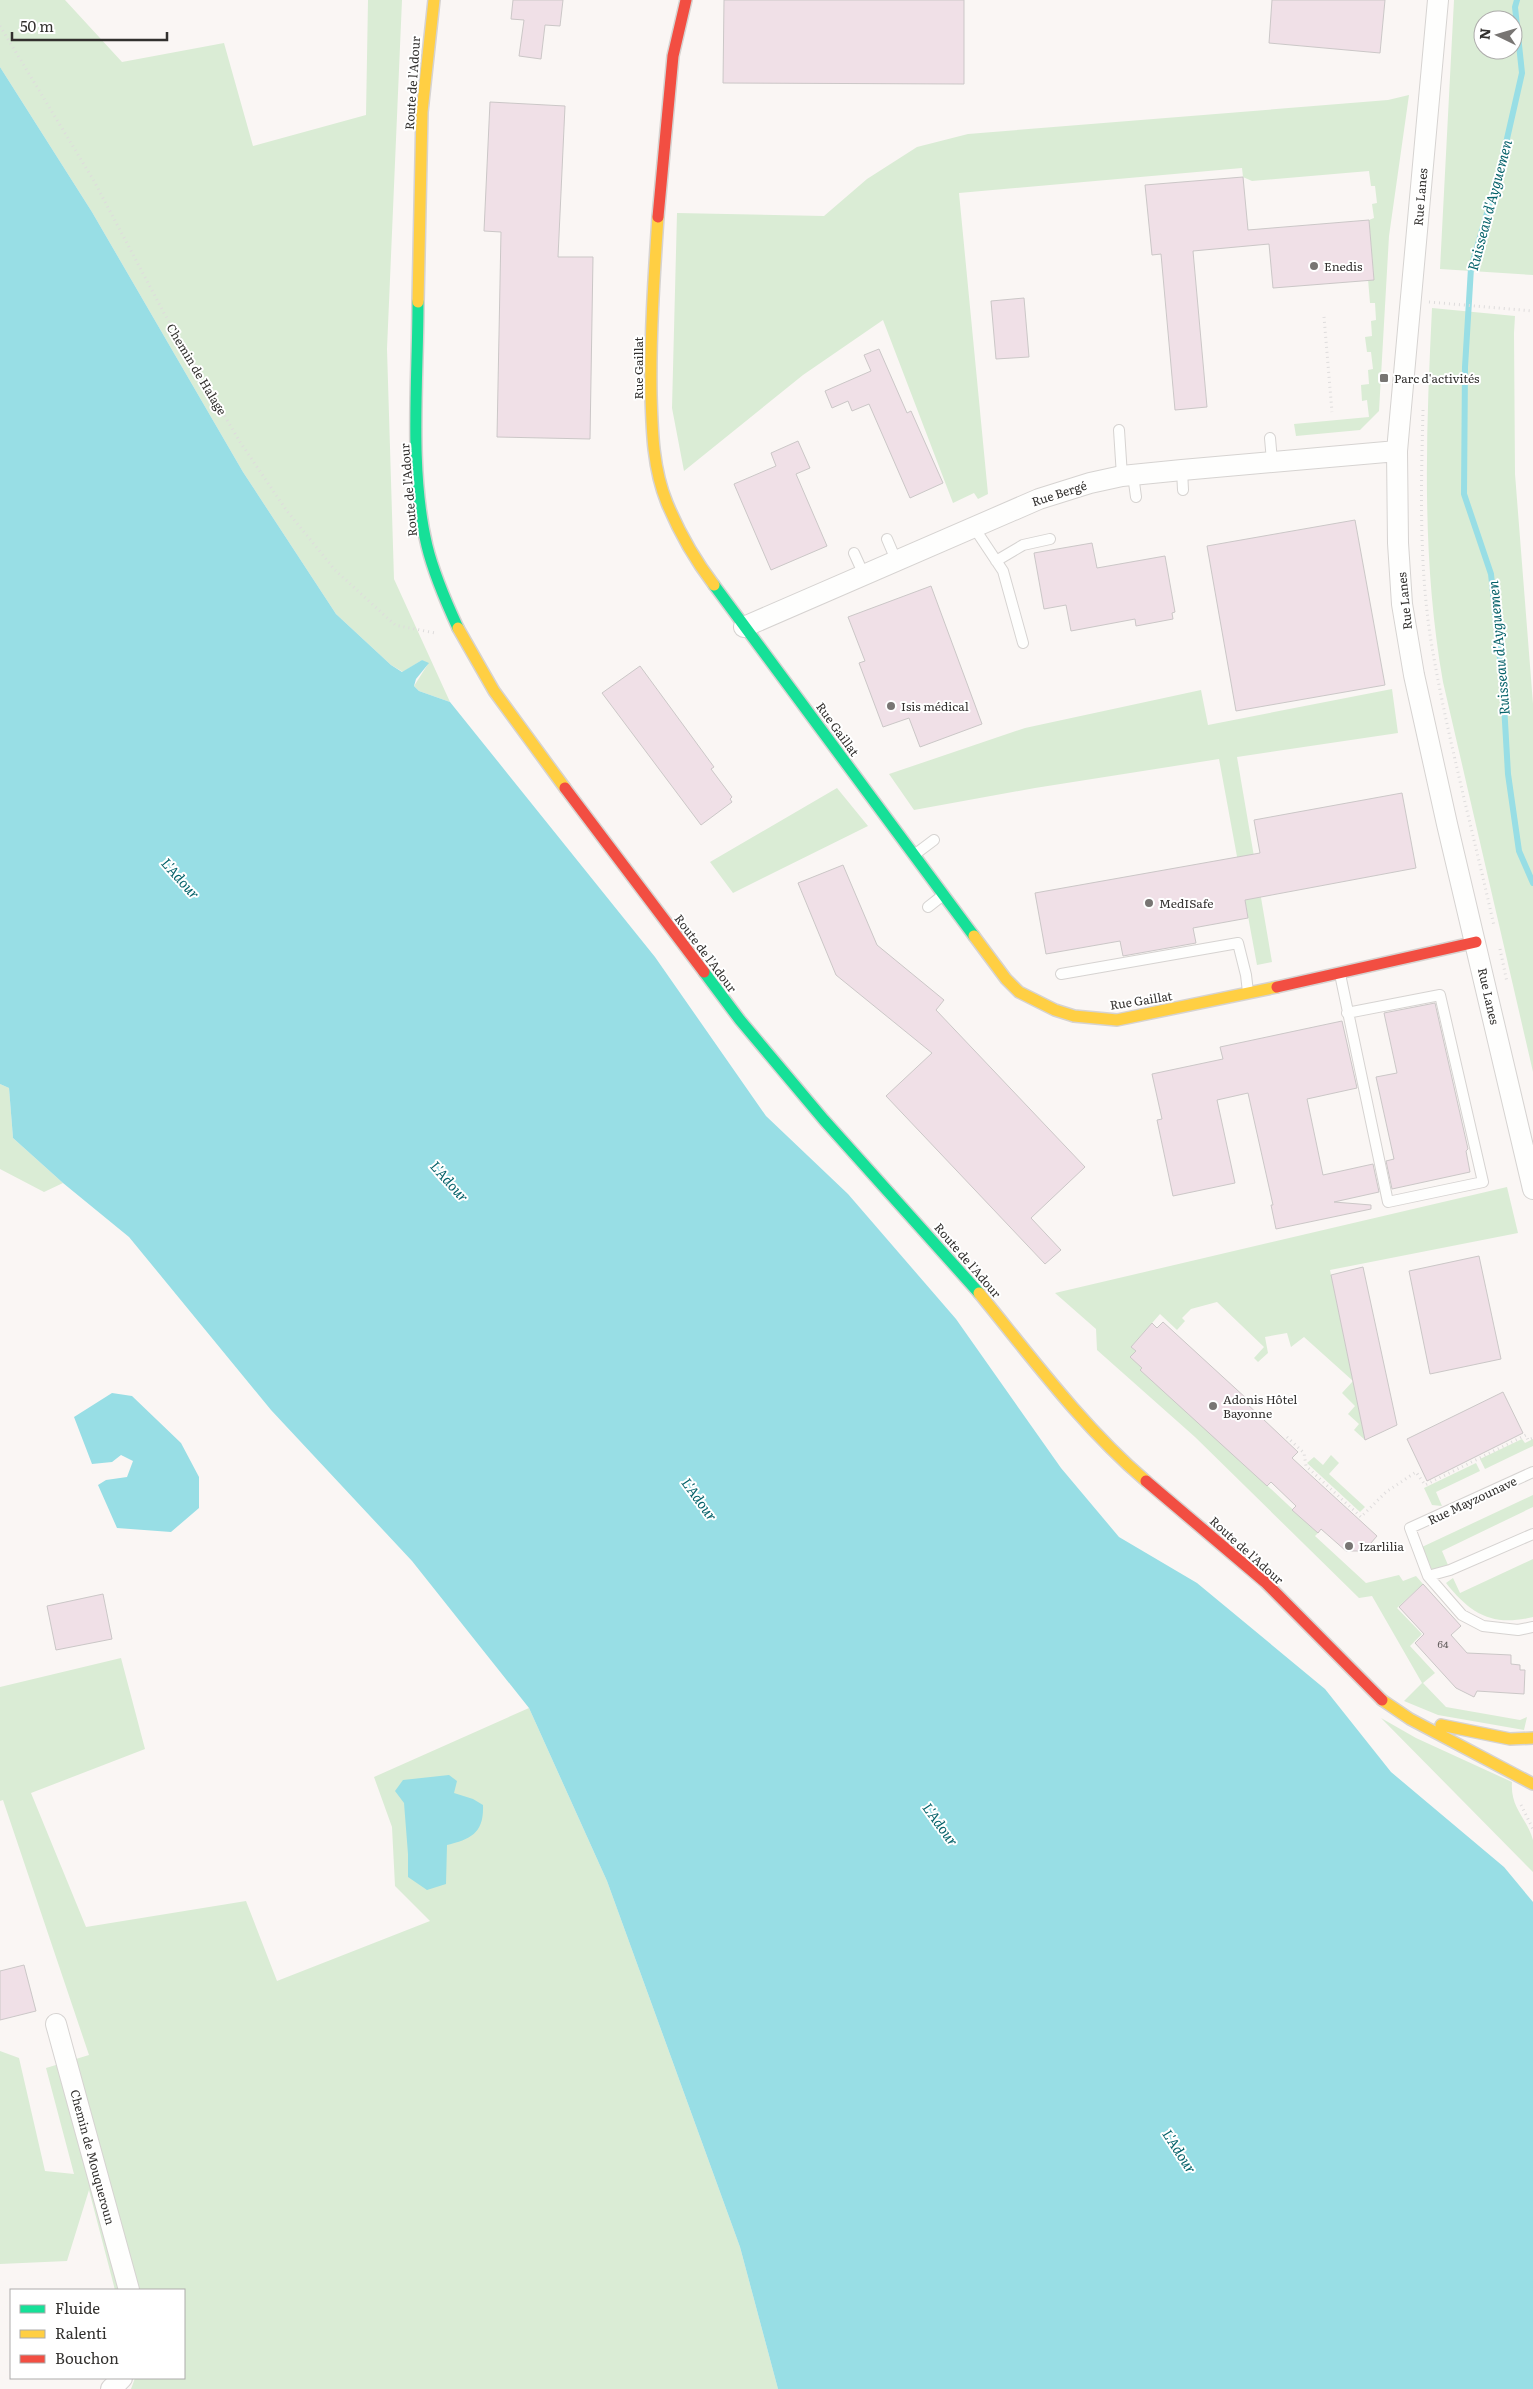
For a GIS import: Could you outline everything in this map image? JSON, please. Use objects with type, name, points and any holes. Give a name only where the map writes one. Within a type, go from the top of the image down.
[{"type":"main road","name":"Route de l'Adour","points":[[434,0],[422,112],[419,207],[417,443],[420,499],[427,546],[438,584],[462,638],[494,691],[550,770],[740,1020],[824,1120],[965,1276],[1070,1406],[1117,1456],[1265,1582],[1375,1695],[1410,1719],[1533,1784]]},
{"type":"main road","name":"Rue Gaillat","points":[[686,0],[673,56],[661,173],[650,346],[652,435],[660,480],[667,503],[697,562],[744,627],[792,682],[914,856],[1006,979],[1019,992],[1055,1010],[1074,1016],[1117,1020],[1476,942]]},
{"type":"main road","name":"Route de l'Adour","points":[[1410,1719],[1510,1739],[1533,1738]]},
{"type":"street","name":"Rue Lanes","points":[[1438,0],[1397,451],[1398,543],[1402,604],[1414,675],[1533,1189]]},
{"type":"street","name":"Rue Bergé","points":[[744,627],[1039,498],[1127,476],[1272,461],[1397,451]]},
{"type":"street","name":"Chemin de Mouqueroun","points":[[56,2024],[129,2289]]},
{"type":"street","points":[[111,2389],[121,2379]]},
{"type":"lane","points":[[1119,430],[1127,476],[1136,497]]},
{"type":"lane","points":[[1270,438],[1272,461]]},
{"type":"lane","points":[[1182,470],[1183,490]]},
{"type":"lane","points":[[973,526],[1002,571],[1023,643]]},
{"type":"lane","points":[[996,561],[1024,545],[1050,538]]},
{"type":"lane","points":[[887,539],[896,560]]},
{"type":"lane","points":[[854,553],[864,575]]},
{"type":"lane","points":[[914,856],[934,840]]},
{"type":"lane","points":[[928,907],[943,895]]},
{"type":"lane","points":[[1061,974],[1238,943],[1246,975],[1248,993]]},
{"type":"lane","points":[[1339,973],[1347,1013],[1388,1202],[1483,1182],[1440,994],[1347,1013]]},
{"type":"lane","name":"Rue Mayzounave","points":[[1428,1576],[1410,1528],[1533,1472]]},
{"type":"lane","points":[[1533,1534],[1450,1570],[1428,1576],[1462,1615],[1483,1626],[1518,1630],[1533,1627]]},
{"type":"path","name":"Chemin de Halage","points":[[0,26],[94,180],[164,313],[240,442],[287,511],[335,570],[394,625],[462,638]]},
{"type":"path","points":[[1427,312],[1428,302]]},
{"type":"path","points":[[1433,302],[1532,311]]},
{"type":"path","points":[[1324,317],[1332,412]]},
{"type":"path","points":[[1423,401],[1421,501],[1425,582],[1431,639],[1495,927]]},
{"type":"path","points":[[1467,905],[1488,898]]},
{"type":"path","points":[[1499,946],[1509,991]]},
{"type":"path","points":[[1287,1437],[1304,1453],[1306,1466],[1361,1517],[1386,1492],[1416,1472],[1425,1485],[1526,1435],[1528,1440],[1533,1438]]},
{"type":"path","points":[[1520,1798],[1533,1829]]},
{"type":"green space","points":[[0,0],[65,0],[122,62],[224,43],[253,146],[366,115],[368,0],[402,0],[387,349],[394,579],[450,702],[419,691],[414,686],[428,664],[422,660],[403,672],[391,665],[336,614],[243,472],[92,212],[0,67]]},
{"type":"green space","points":[[1454,0],[1533,0],[1533,275],[1440,269]]},
{"type":"green space","points":[[1409,95],[1389,236],[1379,411],[1360,430],[1296,436],[1294,424],[1369,417],[1367,400],[1362,401],[1361,385],[1369,384],[1368,370],[1373,369],[1371,352],[1367,352],[1365,337],[1372,336],[1371,321],[1376,320],[1375,303],[1370,303],[1368,279],[1374,279],[1369,220],[1374,218],[1372,204],[1377,203],[1375,186],[1371,186],[1369,171],[1252,181],[1243,177],[1242,168],[959,193],[988,494],[978,499],[974,493],[953,503],[883,320],[803,375],[684,471],[672,408],[677,213],[824,216],[867,179],[917,147],[968,134],[1388,100]]},
{"type":"green space","points":[[1432,308],[1515,316],[1515,474],[1533,704],[1533,1072],[1443,682],[1436,635],[1431,589],[1427,495]]},
{"type":"green space","points":[[1392,689],[1398,733],[1237,757],[1272,962],[1257,965],[1219,759],[1035,788],[914,810],[889,774],[1025,728],[1201,690],[1208,725]]},
{"type":"green space","points":[[837,788],[868,826],[733,893],[710,862]]},
{"type":"green space","points":[[0,1084],[9,1088],[13,1138],[63,1183],[44,1192],[0,1169]]},
{"type":"green space","points":[[1507,1187],[1518,1233],[1330,1270],[1353,1381],[1304,1337],[1291,1347],[1287,1333],[1265,1337],[1268,1353],[1258,1362],[1254,1358],[1264,1347],[1217,1302],[1191,1309],[1182,1318],[1185,1321],[1177,1330],[1160,1314],[1131,1347],[1136,1351],[1142,1368],[1318,1533],[1315,1536],[1366,1583],[1399,1575],[1403,1581],[1416,1576],[1423,1584],[1397,1608],[1422,1634],[1410,1646],[1435,1673],[1423,1683],[1446,1707],[1520,1720],[1527,1717],[1524,1730],[1438,1715],[1404,1701],[1422,1683],[1372,1596],[1359,1598],[1195,1437],[1097,1350],[1096,1329],[1055,1293]]},
{"type":"green space","points":[[1353,1381],[1365,1440],[1354,1430],[1359,1424],[1348,1414],[1355,1406],[1342,1393]]},
{"type":"green space","points":[[1522,1439],[1525,1443],[1533,1439],[1533,1446],[1485,1469],[1480,1459]]},
{"type":"green space","points":[[1331,1455],[1339,1463],[1329,1474],[1365,1507],[1360,1512],[1307,1463],[1314,1457],[1323,1465]]},
{"type":"green space","points":[[1476,1463],[1480,1471],[1436,1492],[1442,1506],[1432,1505],[1424,1488]]},
{"type":"green space","points":[[1533,1495],[1533,1507],[1442,1551],[1448,1565],[1432,1570],[1422,1547]]},
{"type":"green space","points":[[1533,1559],[1533,1617],[1506,1620],[1494,1619],[1483,1615],[1464,1603],[1446,1583],[1453,1578],[1460,1593]]},
{"type":"green space","points":[[121,1658],[145,1749],[31,1793],[86,1927],[246,1901],[277,1981],[430,1921],[395,1886],[392,1827],[374,1777],[529,1708],[607,1881],[740,2247],[778,2389],[131,2389],[135,2379],[185,2379],[185,2289],[115,2289],[89,2190],[67,2261],[0,2264],[0,2051],[19,2058],[45,2171],[74,2174],[46,2068],[89,2055],[3,1800],[0,1801],[0,1687]]},
{"type":"green space","points":[[1381,1718],[1416,1738],[1512,1782],[1516,1806],[1533,1840],[1533,1872]]},
{"type":"water","name":"L'Adour","points":[[0,67],[92,212],[243,472],[336,614],[391,665],[402,672],[422,660],[429,663],[416,679],[414,686],[419,691],[450,702],[655,957],[766,1116],[848,1194],[956,1319],[1061,1468],[1119,1537],[1197,1583],[1325,1689],[1391,1772],[1504,1867],[1533,1902],[1533,2389],[778,2389],[740,2247],[607,1881],[529,1708],[412,1561],[271,1410],[129,1237],[63,1183],[13,1138],[9,1088],[0,1084]]},
{"type":"water","points":[[112,1393],[132,1396],[181,1443],[199,1477],[199,1508],[171,1532],[117,1528],[98,1485],[106,1480],[127,1477],[133,1461],[121,1455],[112,1462],[92,1464],[74,1417]]},
{"type":"water","points":[[449,1775],[457,1781],[454,1793],[473,1799],[483,1805],[483,1815],[474,1833],[463,1840],[447,1845],[446,1884],[427,1890],[408,1877],[404,1803],[395,1791],[403,1780]]},
{"type":"building","points":[[513,0],[563,0],[560,26],[545,25],[541,59],[519,56],[524,20],[511,19]]},
{"type":"building","points":[[724,0],[964,0],[964,84],[723,83]]},
{"type":"building","points":[[1272,0],[1385,0],[1380,53],[1269,43]]},
{"type":"building","points":[[490,102],[565,106],[558,257],[593,257],[590,439],[497,437],[501,232],[484,231]]},
{"type":"building","points":[[1243,177],[1248,230],[1369,220],[1374,280],[1273,288],[1269,244],[1193,251],[1207,407],[1175,410],[1161,254],[1152,255],[1145,185]]},
{"type":"building","points":[[1024,298],[1029,357],[996,359],[991,301]]},
{"type":"building","points":[[879,349],[907,413],[911,411],[943,483],[910,498],[869,404],[852,411],[848,401],[832,408],[825,391],[871,371],[864,355]]},
{"type":"building","points":[[798,441],[810,468],[796,474],[827,546],[771,570],[734,484],[776,466],[771,453]]},
{"type":"building","points":[[1355,520],[1385,685],[1236,711],[1207,546]]},
{"type":"building","points":[[1092,543],[1097,568],[1165,556],[1175,612],[1172,613],[1173,619],[1136,626],[1135,619],[1071,631],[1066,605],[1044,609],[1034,553]]},
{"type":"building","points":[[931,586],[982,724],[920,747],[909,718],[883,727],[859,663],[865,661],[848,617]]},
{"type":"building","points":[[640,666],[714,767],[711,769],[732,797],[730,799],[732,802],[701,825],[602,693]]},
{"type":"building","points":[[1402,793],[1416,868],[1245,900],[1248,918],[1193,928],[1196,943],[1123,956],[1120,941],[1046,954],[1035,893],[1260,853],[1254,820]]},
{"type":"building","points":[[843,865],[877,945],[944,1000],[936,1010],[1085,1167],[1031,1218],[1061,1250],[1045,1264],[886,1096],[932,1053],[836,975],[798,883]]},
{"type":"building","points":[[1435,1003],[1468,1149],[1466,1151],[1470,1172],[1392,1189],[1386,1161],[1394,1159],[1376,1077],[1397,1073],[1384,1013]]},
{"type":"building","points":[[1342,1021],[1357,1088],[1307,1099],[1323,1175],[1373,1164],[1379,1192],[1334,1202],[1371,1205],[1371,1209],[1276,1229],[1271,1205],[1273,1205],[1248,1093],[1217,1100],[1235,1183],[1173,1196],[1157,1120],[1162,1119],[1152,1074],[1223,1059],[1220,1047]]},
{"type":"building","points":[[1479,1256],[1501,1359],[1430,1374],[1409,1271]]},
{"type":"building","points":[[1363,1267],[1397,1425],[1365,1440],[1331,1275]]},
{"type":"building","name":"Adonis Hôtel Bayonne","points":[[1163,1322],[1247,1399],[1245,1402],[1298,1452],[1292,1458],[1377,1536],[1364,1551],[1346,1551],[1321,1529],[1318,1533],[1292,1510],[1296,1506],[1271,1482],[1267,1486],[1140,1370],[1142,1368],[1130,1357],[1136,1351],[1131,1347],[1152,1323],[1157,1328]]},
{"type":"building","points":[[1503,1392],[1523,1433],[1427,1481],[1407,1439]]},
{"type":"building","points":[[1423,1584],[1461,1626],[1451,1635],[1467,1653],[1511,1655],[1511,1664],[1520,1665],[1520,1670],[1525,1670],[1524,1694],[1477,1691],[1474,1697],[1456,1688],[1415,1643],[1424,1634],[1399,1607]]},
{"type":"building","points":[[103,1594],[112,1639],[56,1650],[47,1606]]},
{"type":"building","points":[[24,1965],[36,2011],[0,2020],[0,1971]]},
{"type":"waterway","name":"Ruisseau d'Ayguemen","points":[[1517,0],[1515,7],[1522,73],[1501,165],[1471,268],[1465,367],[1464,494],[1491,574],[1503,687],[1508,774],[1519,851],[1533,883]]},
{"type":"traffic: fast","points":[[418,302],[416,456],[421,517],[433,567],[458,628]]},
{"type":"traffic: fast","points":[[714,585],[974,936]]},
{"type":"traffic: fast","points":[[704,972],[740,1020],[824,1120],[979,1293]]},
{"type":"traffic: slow","points":[[418,302],[422,112],[434,0]]},
{"type":"traffic: slow","points":[[658,217],[651,373],[654,450],[662,490],[667,503],[688,546],[714,585]]},
{"type":"traffic: slow","points":[[458,628],[494,691],[565,788]]},
{"type":"traffic: slow","points":[[974,936],[1006,979],[1019,992],[1055,1010],[1074,1016],[1117,1020],[1277,987]]},
{"type":"traffic: slow","points":[[979,1293],[1038,1367],[1100,1438],[1146,1481]]},
{"type":"traffic: slow","points":[[1382,1700],[1410,1719],[1533,1784]]},
{"type":"traffic: slow","points":[[1441,1725],[1510,1739],[1533,1738]]},
{"type":"traffic: jam","points":[[658,217],[673,56],[686,0]]},
{"type":"traffic: jam","points":[[565,788],[704,972]]},
{"type":"traffic: jam","points":[[1277,987],[1476,942]]},
{"type":"traffic: jam","points":[[1146,1481],[1265,1582],[1382,1700]]},
{"type":"place","name":"Enedis","points":[[1314,266]]},
{"type":"place","name":"Parc d'activités","points":[[1384,378]]},
{"type":"place","name":"Isis médical","points":[[891,706]]},
{"type":"place","name":"MedISafe","points":[[1149,903]]},
{"type":"place","name":"Adonis Hôtel Bayonne","points":[[1213,1406]]},
{"type":"place","name":"Izarlilia","points":[[1349,1546]]}]
